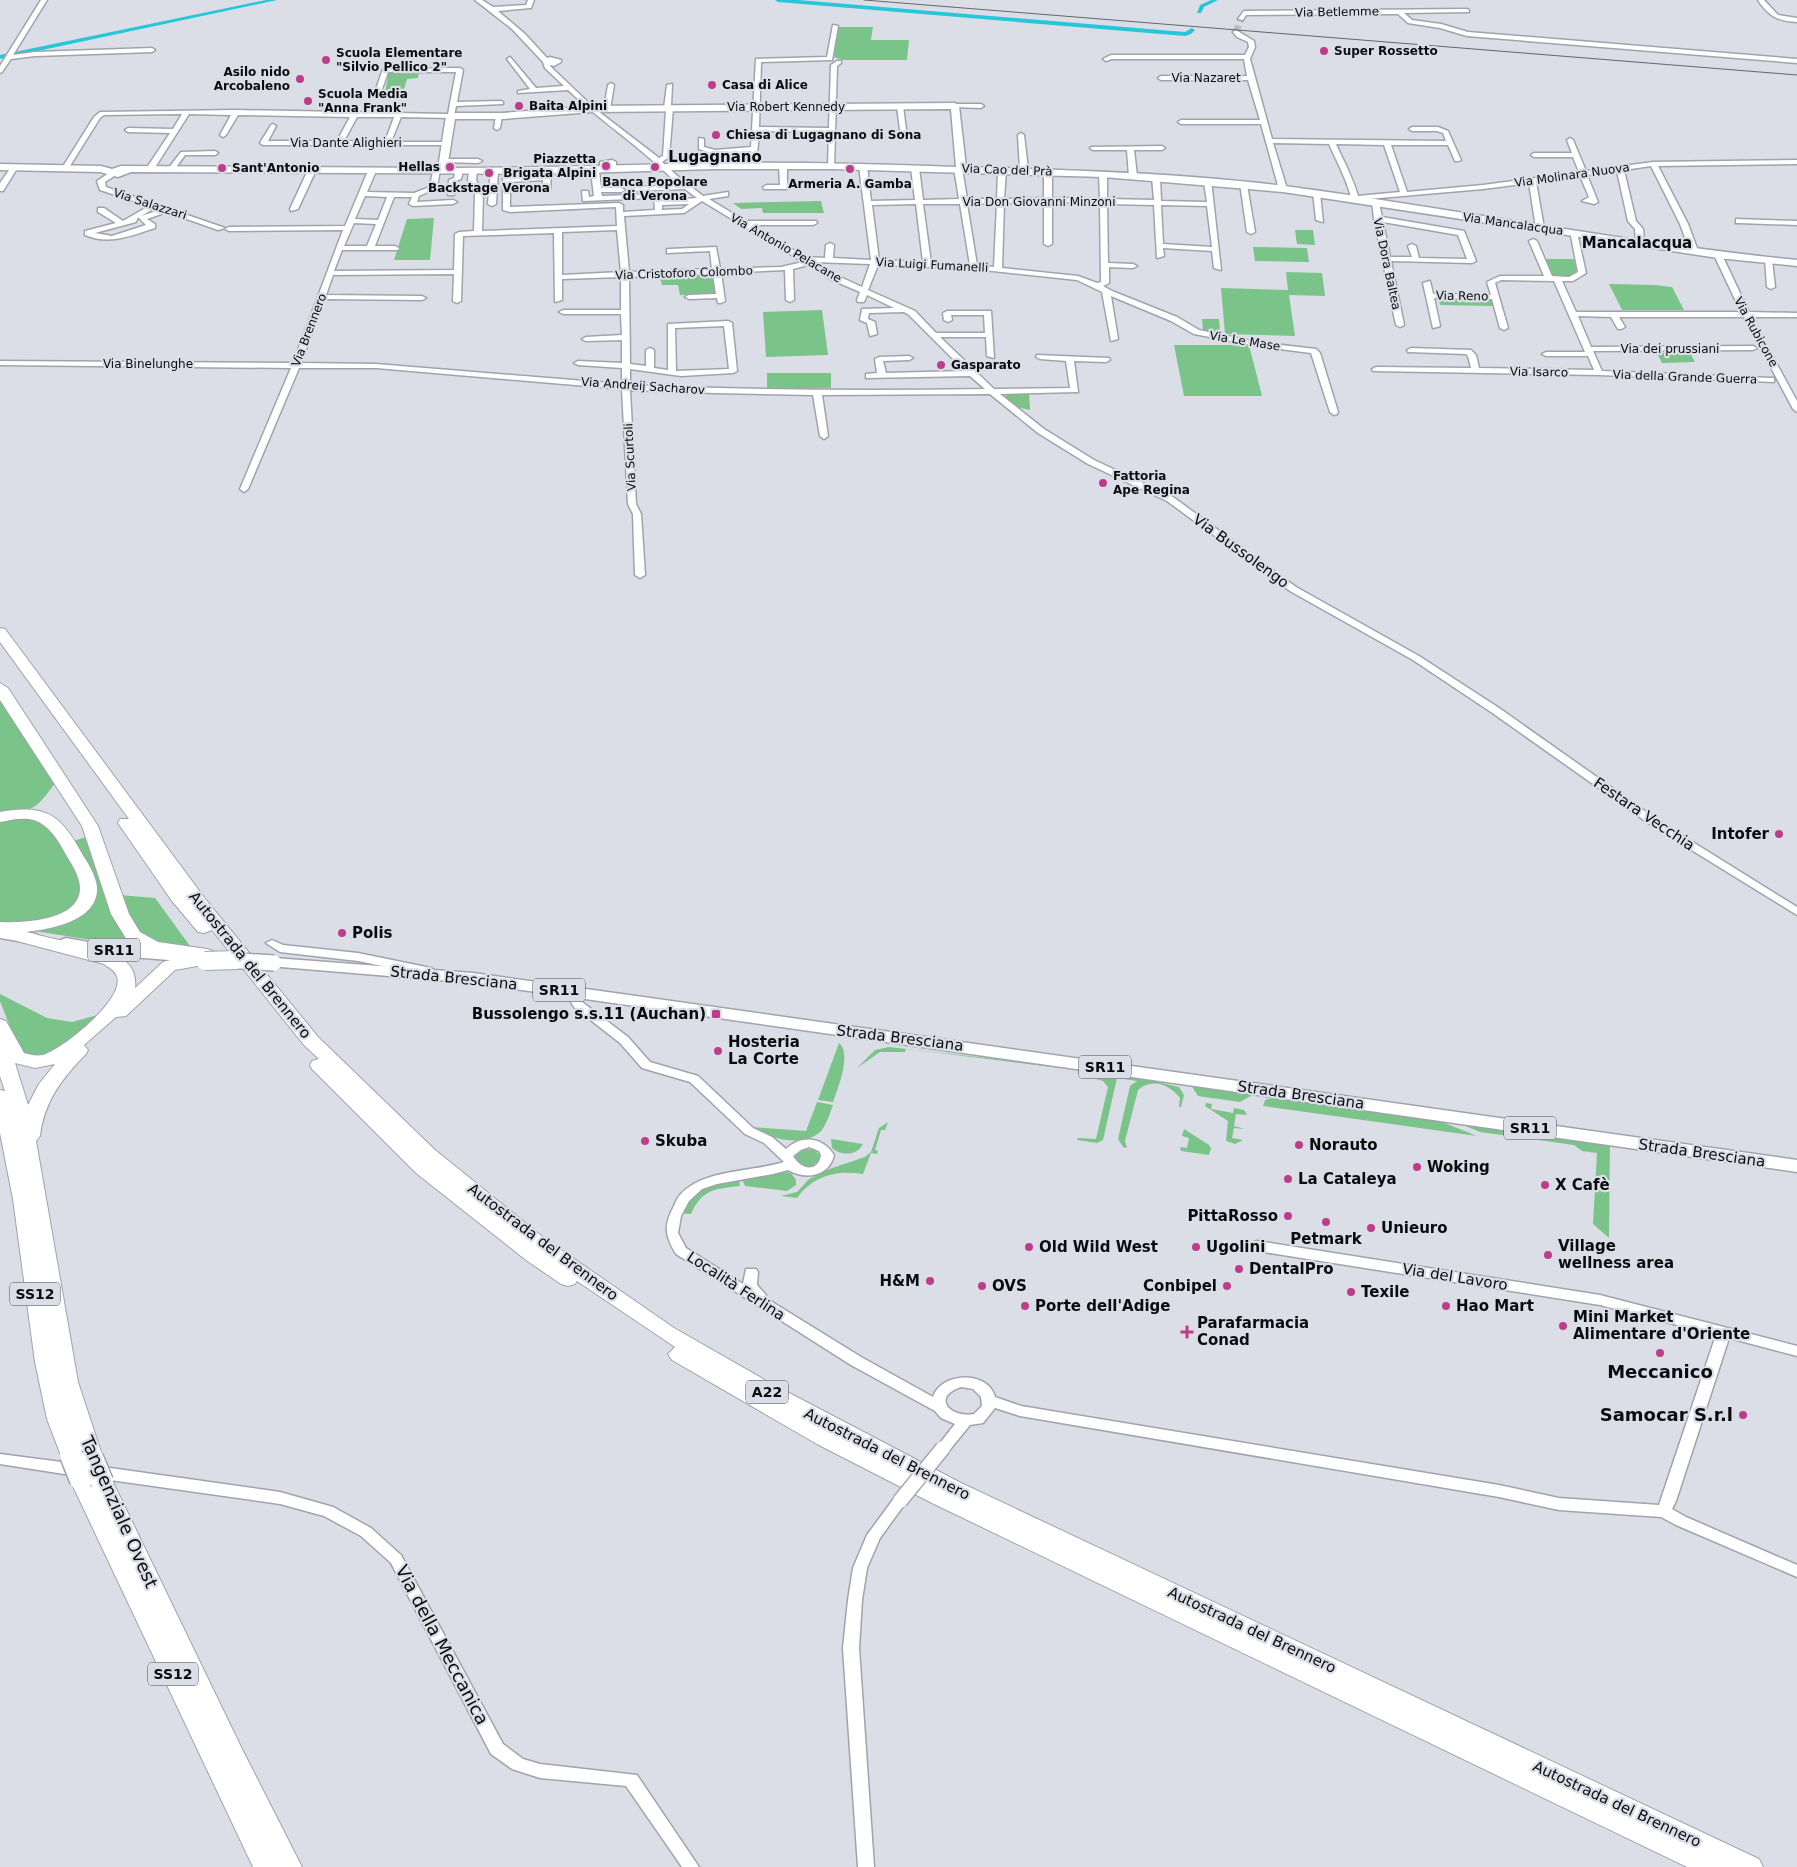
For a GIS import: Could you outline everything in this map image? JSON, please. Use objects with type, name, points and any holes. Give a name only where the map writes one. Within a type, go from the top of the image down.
[{"type":"highway","name":"Autostrada del Brennero","points":[[0,632],[200,904],[311,1041],[428,1155],[538,1243],[668,1333],[825,1423],[953,1489],[1750,1867]]},
{"type":"highway","name":"Autostrada del Brennero","points":[[0,648],[178,897],[296,1040],[423,1168],[533,1254],[662,1344],[825,1438],[957,1505],[1712,1867]]},
{"type":"highway","points":[[0,688],[90,826],[120,914],[133,936],[152,947],[206,958],[236,960]]},
{"type":"highway","points":[[0,817],[26,814],[40,816],[53,823],[61,831],[85,876],[88,892],[81,906],[61,919],[30,927],[0,927]]},
{"type":"highway","points":[[0,1025],[17,1057],[29,1061],[47,1060],[70,1048],[114,1008],[125,992],[127,978],[116,963],[98,956],[66,950],[23,937]]},
{"type":"highway","points":[[29,1154],[30,1127],[35,1110],[49,1083],[68,1060],[169,966],[206,958]]},
{"type":"highway","name":"Tangenziale Ovest","points":[[0,1046],[23,1120],[82,1457]]},
{"type":"highway","name":"Tangenziale Ovest","points":[[0,1096],[18,1166],[41,1343],[51,1391],[264,1867]]},
{"type":"highway","name":"Tangenziale Ovest","points":[[91,1481],[289,1867]]},
{"type":"main road","name":"Via Robert Kennedy","points":[[451,116],[499,116],[592,109],[955,106]]},
{"type":"main road","points":[[955,106],[960,168]]},
{"type":"main road","points":[[441,168],[448,144],[451,116]]},
{"type":"main road","name":"Via Cao del Prà","points":[[0,167],[77,168],[120,171],[172,169],[372,171],[441,168],[459,171],[494,171],[547,175],[614,170],[632,166],[666,169],[714,166],[960,168],[1156,177],[1283,189],[1352,198]]},
{"type":"main road","name":"Via Mancalacqua","points":[[1352,198],[1718,255],[1797,263]]},
{"type":"main road","name":"SR11","points":[[0,933],[105,950],[206,958]]},
{"type":"main road","name":"Strada Bresciana","points":[[236,960],[448,976],[571,992],[1797,1166]]},
{"type":"street","points":[[0,71],[44,0]]},
{"type":"street","name":"Via Antonio Pelacane","points":[[478,0],[493,9],[524,35],[539,53],[550,62],[552,72],[592,109],[658,160],[701,200],[800,259],[907,310],[991,390]]},
{"type":"street","points":[[1762,0],[1772,16],[1797,20]]},
{"type":"street","points":[[493,9],[530,6]]},
{"type":"street","points":[[1389,11],[1400,13],[1410,22],[1441,26],[1467,34],[1797,61]]},
{"type":"street","name":"Via Betlemme","points":[[1241,19],[1244,13],[1467,11]]},
{"type":"street","points":[[754,166],[758,60],[830,59],[835,26]]},
{"type":"street","points":[[1236,32],[1239,36],[1251,42],[1252,47],[1247,57],[1251,78],[1283,189]]},
{"type":"street","points":[[10,55],[152,50]]},
{"type":"street","points":[[1106,59],[1111,57],[1247,57]]},
{"type":"street","points":[[510,59],[534,90]]},
{"type":"street","points":[[832,166],[834,65],[839,62]]},
{"type":"street","points":[[66,168],[97,117],[106,112],[236,112],[451,116],[460,70],[456,68],[385,70],[377,95]]},
{"type":"street","name":"Via Nazaret","points":[[1161,78],[1251,78]]},
{"type":"street","points":[[607,109],[611,85]]},
{"type":"street","points":[[658,160],[666,157],[670,85]]},
{"type":"street","points":[[520,92],[570,88]]},
{"type":"street","points":[[454,104],[501,103]]},
{"type":"street","points":[[900,106],[903,130]]},
{"type":"street","name":"Via Robert Kennedy","points":[[955,106],[981,106]]},
{"type":"street","points":[[148,169],[176,131],[187,112]]},
{"type":"street","points":[[223,135],[236,112]]},
{"type":"street","points":[[340,143],[355,114]]},
{"type":"street","points":[[386,144],[399,114]]},
{"type":"street","points":[[498,128],[499,116]]},
{"type":"street","points":[[1181,122],[1264,122]]},
{"type":"street","name":"Via Dante Alighieri","points":[[273,126],[263,143],[448,144]]},
{"type":"street","points":[[756,129],[832,130]]},
{"type":"street","points":[[1412,129],[1443,130],[1457,160]]},
{"type":"street","points":[[128,130],[176,131]]},
{"type":"street","points":[[1021,135],[1024,170]]},
{"type":"street","points":[[1098,138],[1096,148],[1162,148]]},
{"type":"street","points":[[701,139],[700,148],[715,152],[755,149]]},
{"type":"street","points":[[1570,140],[1591,199]]},
{"type":"street","points":[[1268,142],[1450,142]]},
{"type":"street","points":[[1332,142],[1343,169],[1350,179],[1352,198]]},
{"type":"street","points":[[1387,142],[1404,193]]},
{"type":"street","points":[[1130,148],[1133,176]]},
{"type":"street","points":[[714,166],[715,152]]},
{"type":"street","points":[[172,169],[183,153],[216,153]]},
{"type":"street","points":[[1534,154],[1576,155]]},
{"type":"street","points":[[453,202],[413,204],[416,195],[436,190],[441,168],[478,160]]},
{"type":"street","name":"Via Molinara Nuova","points":[[1352,198],[1532,180],[1653,164],[1797,162]]},
{"type":"street","points":[[1653,164],[1684,224],[1694,251]]},
{"type":"street","points":[[767,188],[784,187],[783,166]]},
{"type":"street","points":[[861,300],[875,262],[863,166]]},
{"type":"street","points":[[0,189],[14,167]]},
{"type":"street","points":[[915,168],[927,264]]},
{"type":"street","points":[[960,168],[974,267]]},
{"type":"street","points":[[1620,169],[1632,221],[1639,229],[1640,243]]},
{"type":"street","points":[[294,209],[312,170]]},
{"type":"street","points":[[598,170],[598,194]]},
{"type":"street","points":[[998,269],[1002,170]]},
{"type":"street","name":"Via Salazzari","points":[[120,171],[101,181],[103,188],[226,231],[381,222]]},
{"type":"street","name":"Via Brennero","points":[[244,489],[296,365],[339,248],[372,171]]},
{"type":"street","points":[[451,193],[453,180],[457,179],[459,171]]},
{"type":"street","points":[[473,171],[472,180],[479,194],[478,234]]},
{"type":"street","points":[[492,204],[494,171]]},
{"type":"street","points":[[1048,171],[1048,244]]},
{"type":"street","points":[[1096,285],[1105,283],[1103,174]]},
{"type":"street","points":[[547,175],[506,180],[506,208],[510,210],[619,205],[620,214],[659,213],[684,211],[701,200]]},
{"type":"street","points":[[1156,177],[1160,256]]},
{"type":"street","points":[[1532,180],[1540,228]]},
{"type":"street","points":[[1208,182],[1218,268]]},
{"type":"street","points":[[1243,185],[1251,232]]},
{"type":"street","points":[[585,192],[586,198],[598,194],[631,189],[685,186]]},
{"type":"street","points":[[363,194],[413,194]]},
{"type":"street","points":[[370,248],[392,194]]},
{"type":"street","points":[[598,194],[657,196],[659,213]]},
{"type":"street","points":[[658,202],[701,200],[725,194]]},
{"type":"street","points":[[1316,194],[1320,220]]},
{"type":"street","name":"Via Don Giovanni Minzoni","points":[[867,203],[1048,200],[1210,204]]},
{"type":"street","name":"Via Dora Baltea","points":[[1375,203],[1400,325]]},
{"type":"street","points":[[154,206],[134,214],[131,218],[137,219],[152,226],[122,236],[97,239],[88,233],[137,219],[166,210]]},
{"type":"street","points":[[101,210],[122,223]]},
{"type":"street","name":"Via Scurtoli","points":[[620,214],[625,275],[626,387],[632,504],[637,514],[640,575]]},
{"type":"street","points":[[1378,219],[1461,233],[1472,261],[1386,259]]},
{"type":"street","points":[[1739,221],[1797,223]]},
{"type":"street","points":[[742,223],[813,223]]},
{"type":"street","points":[[795,223],[796,233]]},
{"type":"street","points":[[457,301],[459,234],[622,228]]},
{"type":"street","points":[[558,231],[558,300]]},
{"type":"street","points":[[1504,328],[1491,282],[1496,279],[1570,279],[1582,273],[1573,233]]},
{"type":"street","points":[[122,236],[133,240]]},
{"type":"street","points":[[1533,241],[1572,314],[1599,373]]},
{"type":"street","points":[[829,259],[830,245]]},
{"type":"street","points":[[1160,246],[1216,249]]},
{"type":"street","points":[[1412,246],[1416,260]]},
{"type":"street","points":[[339,248],[396,248]]},
{"type":"street","points":[[670,251],[713,249],[721,298],[689,297]]},
{"type":"street","name":"Via Rubicone","points":[[1718,255],[1735,294],[1797,408]]},
{"type":"street","name":"Via Luigi Fumanelli","points":[[800,259],[927,264],[1064,275]]},
{"type":"street","points":[[1768,260],[1771,287]]},
{"type":"street","points":[[393,272],[397,261]]},
{"type":"street","name":"Via Cristoforo Colombo","points":[[558,277],[789,269],[808,263]]},
{"type":"street","points":[[1105,265],[1133,266]]},
{"type":"street","points":[[789,269],[790,300]]},
{"type":"street","points":[[330,272],[457,272]]},
{"type":"street","name":"Via Le Mase","points":[[1064,275],[1096,285],[1106,292],[1174,319],[1197,332],[1248,342],[1313,351],[1316,353],[1334,412]]},
{"type":"street","name":"Via Reno","points":[[1427,283],[1436,326]]},
{"type":"street","points":[[1106,292],[1114,339]]},
{"type":"street","name":"Via Reno","points":[[1430,296],[1495,297]]},
{"type":"street","points":[[322,297],[422,298]]},
{"type":"street","points":[[873,334],[871,322],[864,320],[865,311],[907,310]]},
{"type":"street","points":[[563,312],[625,312]]},
{"type":"street","points":[[948,320],[947,313],[988,313],[991,356]]},
{"type":"street","points":[[1572,314],[1797,315]]},
{"type":"street","points":[[1614,314],[1621,327]]},
{"type":"street","points":[[578,363],[626,366],[672,373],[733,371],[728,323],[671,326],[672,373]]},
{"type":"street","points":[[935,336],[989,335]]},
{"type":"street","points":[[586,339],[626,337]]},
{"type":"street","name":"Via dei prussiani","points":[[1546,354],[1753,348]]},
{"type":"street","points":[[650,350],[650,370]]},
{"type":"street","points":[[1411,350],[1468,352],[1472,355],[1476,371]]},
{"type":"street","points":[[1040,357],[1106,360]]},
{"type":"street","points":[[882,376],[879,359],[908,358]]},
{"type":"street","name":"Via Andreij Sacharov","points":[[296,365],[433,369],[626,387],[817,392],[1075,390],[1070,359]]},
{"type":"street","name":"Via Binelunghe","points":[[0,363],[296,365]]},
{"type":"street","name":"Via Isarco","points":[[1376,369],[1599,373]]},
{"type":"street","points":[[869,376],[974,373]]},
{"type":"street","name":"Via della Grande Guerra","points":[[1599,373],[1771,380]]},
{"type":"street","name":"Via Bussolengo","points":[[991,390],[1041,432],[1091,462],[1170,499],[1292,589],[1416,658],[1495,710]]},
{"type":"street","points":[[817,392],[824,436]]},
{"type":"street","name":"Festara Vecchia","points":[[1495,710],[1656,823],[1797,912]]},
{"type":"street","points":[[272,942],[280,948],[358,957],[448,976]]},
{"type":"street","points":[[571,992],[578,1004],[624,1040],[646,1065],[694,1079],[750,1131],[768,1140],[798,1146]]},
{"type":"street","points":[[768,1140],[788,1161]]},
{"type":"street","name":"Località Ferlina","points":[[788,1161],[794,1169],[810,1172],[817,1170],[827,1163],[829,1158],[827,1151],[820,1146],[810,1144],[798,1146],[792,1149],[788,1161],[773,1170],[715,1180],[698,1186],[684,1198],[675,1216],[672,1233],[681,1251],[856,1361],[939,1407],[949,1418]]},
{"type":"street","name":"Via del Lavoro","points":[[1257,1246],[1600,1300],[1797,1351]]},
{"type":"street","points":[[751,1272],[748,1282],[750,1288],[795,1324]]},
{"type":"street","points":[[1663,1511],[1669,1501],[1724,1332]]},
{"type":"street","points":[[912,1392],[941,1392],[954,1384],[970,1383],[984,1389],[988,1406]]},
{"type":"street","points":[[939,1407],[941,1392]]},
{"type":"street","points":[[988,1406],[1499,1491],[1559,1504],[1663,1511],[1681,1521],[1797,1571]]},
{"type":"street","points":[[946,1445],[949,1418],[965,1422],[978,1419],[988,1406]]},
{"type":"street","points":[[866,1867],[851,1648],[860,1568],[874,1535],[965,1422]]},
{"type":"street","name":"Via della Meccanica","points":[[0,1458],[280,1498],[328,1511],[366,1532],[396,1559],[497,1749],[518,1764],[540,1771],[631,1780],[691,1867]]},
{"type":"green space","points":[[838,27],[873,27],[871,40],[909,40],[907,60],[842,60],[834,57]]},
{"type":"green space","points":[[389,71],[419,71],[418,78],[407,79],[403,93],[385,93]]},
{"type":"green space","points":[[821,201],[824,213],[763,213],[762,208],[741,209],[733,203]]},
{"type":"green space","points":[[434,218],[430,260],[394,260],[407,219]]},
{"type":"green space","points":[[1295,230],[1313,230],[1315,245],[1297,244]]},
{"type":"green space","points":[[1253,247],[1307,248],[1309,262],[1255,261]]},
{"type":"green space","points":[[1544,259],[1574,259],[1577,271],[1567,278],[1553,276]]},
{"type":"green space","points":[[1286,272],[1322,273],[1325,296],[1289,295],[1295,336],[1225,334],[1221,288],[1288,290]]},
{"type":"green space","points":[[682,275],[712,275],[715,278],[715,294],[680,295],[678,285],[662,285],[660,278],[682,277]]},
{"type":"green space","points":[[1609,284],[1672,287],[1684,310],[1622,310]]},
{"type":"green space","points":[[1439,298],[1492,299],[1494,306],[1440,305]]},
{"type":"green space","points":[[822,310],[828,355],[766,357],[763,312]]},
{"type":"green space","points":[[1202,319],[1219,319],[1220,332],[1203,331]]},
{"type":"green space","points":[[1174,345],[1249,345],[1262,396],[1184,396]]},
{"type":"green space","points":[[1675,351],[1689,351],[1695,362],[1662,363],[1657,353],[1676,353]]},
{"type":"green space","points":[[767,373],[831,373],[831,388],[767,389]]},
{"type":"green space","points":[[1029,392],[1030,410],[1016,407],[1005,397],[1008,394]]},
{"type":"green space","points":[[0,700],[55,783],[43,799],[33,807],[27,810],[0,814]]},
{"type":"green space","points":[[30,817],[55,828],[72,859],[85,896],[62,917],[0,925],[0,820]]},
{"type":"green space","points":[[90,836],[130,941],[124,945],[34,931],[57,926],[85,908],[73,841]]},
{"type":"green space","points":[[119,895],[155,898],[193,950],[164,947],[137,936]]},
{"type":"green space","points":[[0,994],[47,1018],[72,1022],[101,1014],[74,1040],[56,1051],[34,1055],[20,1053],[0,1001]]},
{"type":"green space","points":[[839,1043],[843,1048],[844,1063],[841,1080],[833,1102],[818,1100]]},
{"type":"green space","points":[[889,1047],[1119,1073],[1179,1087],[1184,1095],[1181,1107],[1179,1107],[1180,1098],[1166,1086],[1149,1084],[1138,1090],[1125,1141],[1127,1148],[1123,1147],[1118,1139],[1130,1086],[1137,1081],[1117,1078],[1103,1140],[1097,1143],[1077,1140],[1078,1138],[1096,1139],[1108,1087],[1103,1081],[1092,1078],[1093,1072],[906,1049],[905,1052],[880,1052],[857,1068],[875,1050]]},
{"type":"green space","points":[[1191,1085],[1254,1094],[1240,1102],[1198,1096]]},
{"type":"green space","points":[[1274,1097],[1437,1120],[1477,1136],[1263,1106],[1265,1100]]},
{"type":"green space","points":[[817,1102],[833,1105],[822,1130],[815,1136],[797,1141],[787,1140],[768,1135],[752,1127],[806,1131]]},
{"type":"green space","points":[[1206,1103],[1212,1104],[1211,1109],[1233,1113],[1234,1108],[1244,1110],[1247,1115],[1236,1114],[1234,1126],[1245,1129],[1234,1128],[1232,1138],[1243,1140],[1235,1144],[1226,1141],[1228,1121],[1205,1106]]},
{"type":"green space","points":[[888,1122],[885,1130],[881,1130],[875,1150],[878,1151],[877,1154],[871,1153],[863,1174],[844,1173],[826,1176],[810,1184],[797,1198],[781,1196],[797,1192],[809,1179],[832,1168],[865,1157],[871,1152],[879,1128]]},
{"type":"green space","points":[[1456,1122],[1610,1144],[1609,1238],[1593,1224],[1597,1153],[1582,1151],[1574,1145],[1480,1132]]},
{"type":"green space","points":[[1184,1129],[1209,1145],[1211,1148],[1209,1155],[1181,1151],[1180,1147],[1187,1148],[1189,1138],[1182,1136]]},
{"type":"green space","points":[[831,1139],[863,1144],[853,1153],[844,1153],[832,1148]]},
{"type":"green space","points":[[806,1149],[814,1150],[820,1155],[820,1160],[812,1166],[804,1167],[795,1160],[796,1154]]},
{"type":"green space","points":[[791,1173],[796,1180],[796,1185],[787,1191],[745,1186],[742,1179]]},
{"type":"green space","points":[[739,1180],[740,1186],[723,1188],[705,1195],[695,1206],[691,1214],[680,1213],[686,1203],[698,1191],[711,1185]]},
{"type":"waterway","points":[[0,57],[274,0]]},
{"type":"waterway","points":[[778,0],[1185,34],[1192,30]]},
{"type":"waterway","points":[[1199,12],[1202,6],[1215,0]]},
{"type":"tunnel","points":[[1236,32],[1241,19]]},
{"type":"railway","points":[[864,0],[1797,75]]},
{"type":"place","name":"Super Rossetto","points":[[1324,51]]},
{"type":"place","name":"Scuola Elementare \"Silvio Pellico 2\"","points":[[326,60]]},
{"type":"place","name":"Asilo nido Arcobaleno","points":[[300,79]]},
{"type":"place","name":"Casa di Alice","points":[[712,85]]},
{"type":"place","name":"Scuola Media \"Anna Frank\"","points":[[308,101]]},
{"type":"place","name":"Baita Alpini","points":[[519,106]]},
{"type":"place","name":"Chiesa di Lugagnano di Sona","points":[[716,135]]},
{"type":"place","name":"Piazzetta Brigata Alpini","points":[[606,166]]},
{"type":"place","name":"Hellas","points":[[450,167]]},
{"type":"place","name":"Banca Popolare di Verona","points":[[655,167]]},
{"type":"place","name":"Sant'Antonio","points":[[222,168]]},
{"type":"place","name":"Armeria A. Gamba","points":[[850,169]]},
{"type":"place","name":"Backstage Verona","points":[[489,173]]},
{"type":"place","name":"Gasparato","points":[[941,365]]},
{"type":"place","name":"Fattoria Ape Regina","points":[[1103,483]]},
{"type":"place","name":"Intofer","points":[[1779,834]]},
{"type":"place","name":"Polis","points":[[342,933]]},
{"type":"place","name":"Bussolengo s.s.11 (Auchan)","points":[[716,1014]]},
{"type":"place","name":"Hosteria La Corte","points":[[718,1051]]},
{"type":"place","name":"Skuba","points":[[645,1141]]},
{"type":"place","name":"Norauto","points":[[1299,1145]]},
{"type":"place","name":"Woking","points":[[1417,1167]]},
{"type":"place","name":"La Cataleya","points":[[1288,1179]]},
{"type":"place","name":"X Cafè","points":[[1545,1185]]},
{"type":"place","name":"PittaRosso","points":[[1288,1216]]},
{"type":"place","name":"Petmark","points":[[1326,1222]]},
{"type":"place","name":"Unieuro","points":[[1371,1228]]},
{"type":"place","name":"Old Wild West","points":[[1029,1247]]},
{"type":"place","name":"Ugolini","points":[[1196,1247]]},
{"type":"place","name":"Village wellness area","points":[[1548,1255]]},
{"type":"place","name":"DentalPro","points":[[1239,1269]]},
{"type":"place","name":"H&M","points":[[930,1281]]},
{"type":"place","name":"OVS","points":[[982,1286]]},
{"type":"place","name":"Conbipel","points":[[1227,1286]]},
{"type":"place","name":"Texile","points":[[1351,1292]]},
{"type":"place","name":"Porte dell'Adige","points":[[1025,1306]]},
{"type":"place","name":"Hao Mart","points":[[1446,1306]]},
{"type":"place","name":"Mini Market Alimentare d'Oriente","points":[[1563,1326]]},
{"type":"place","name":"Parafarmacia Conad","points":[[1187,1332]]},
{"type":"place","name":"Meccanico","points":[[1660,1353]]},
{"type":"place","name":"Samocar S.r.l","points":[[1743,1415]]},
{"type":"district","name":"Lugagnano","points":[[715,157]]},
{"type":"district","name":"Mancalacqua","points":[[1637,243]]}]
